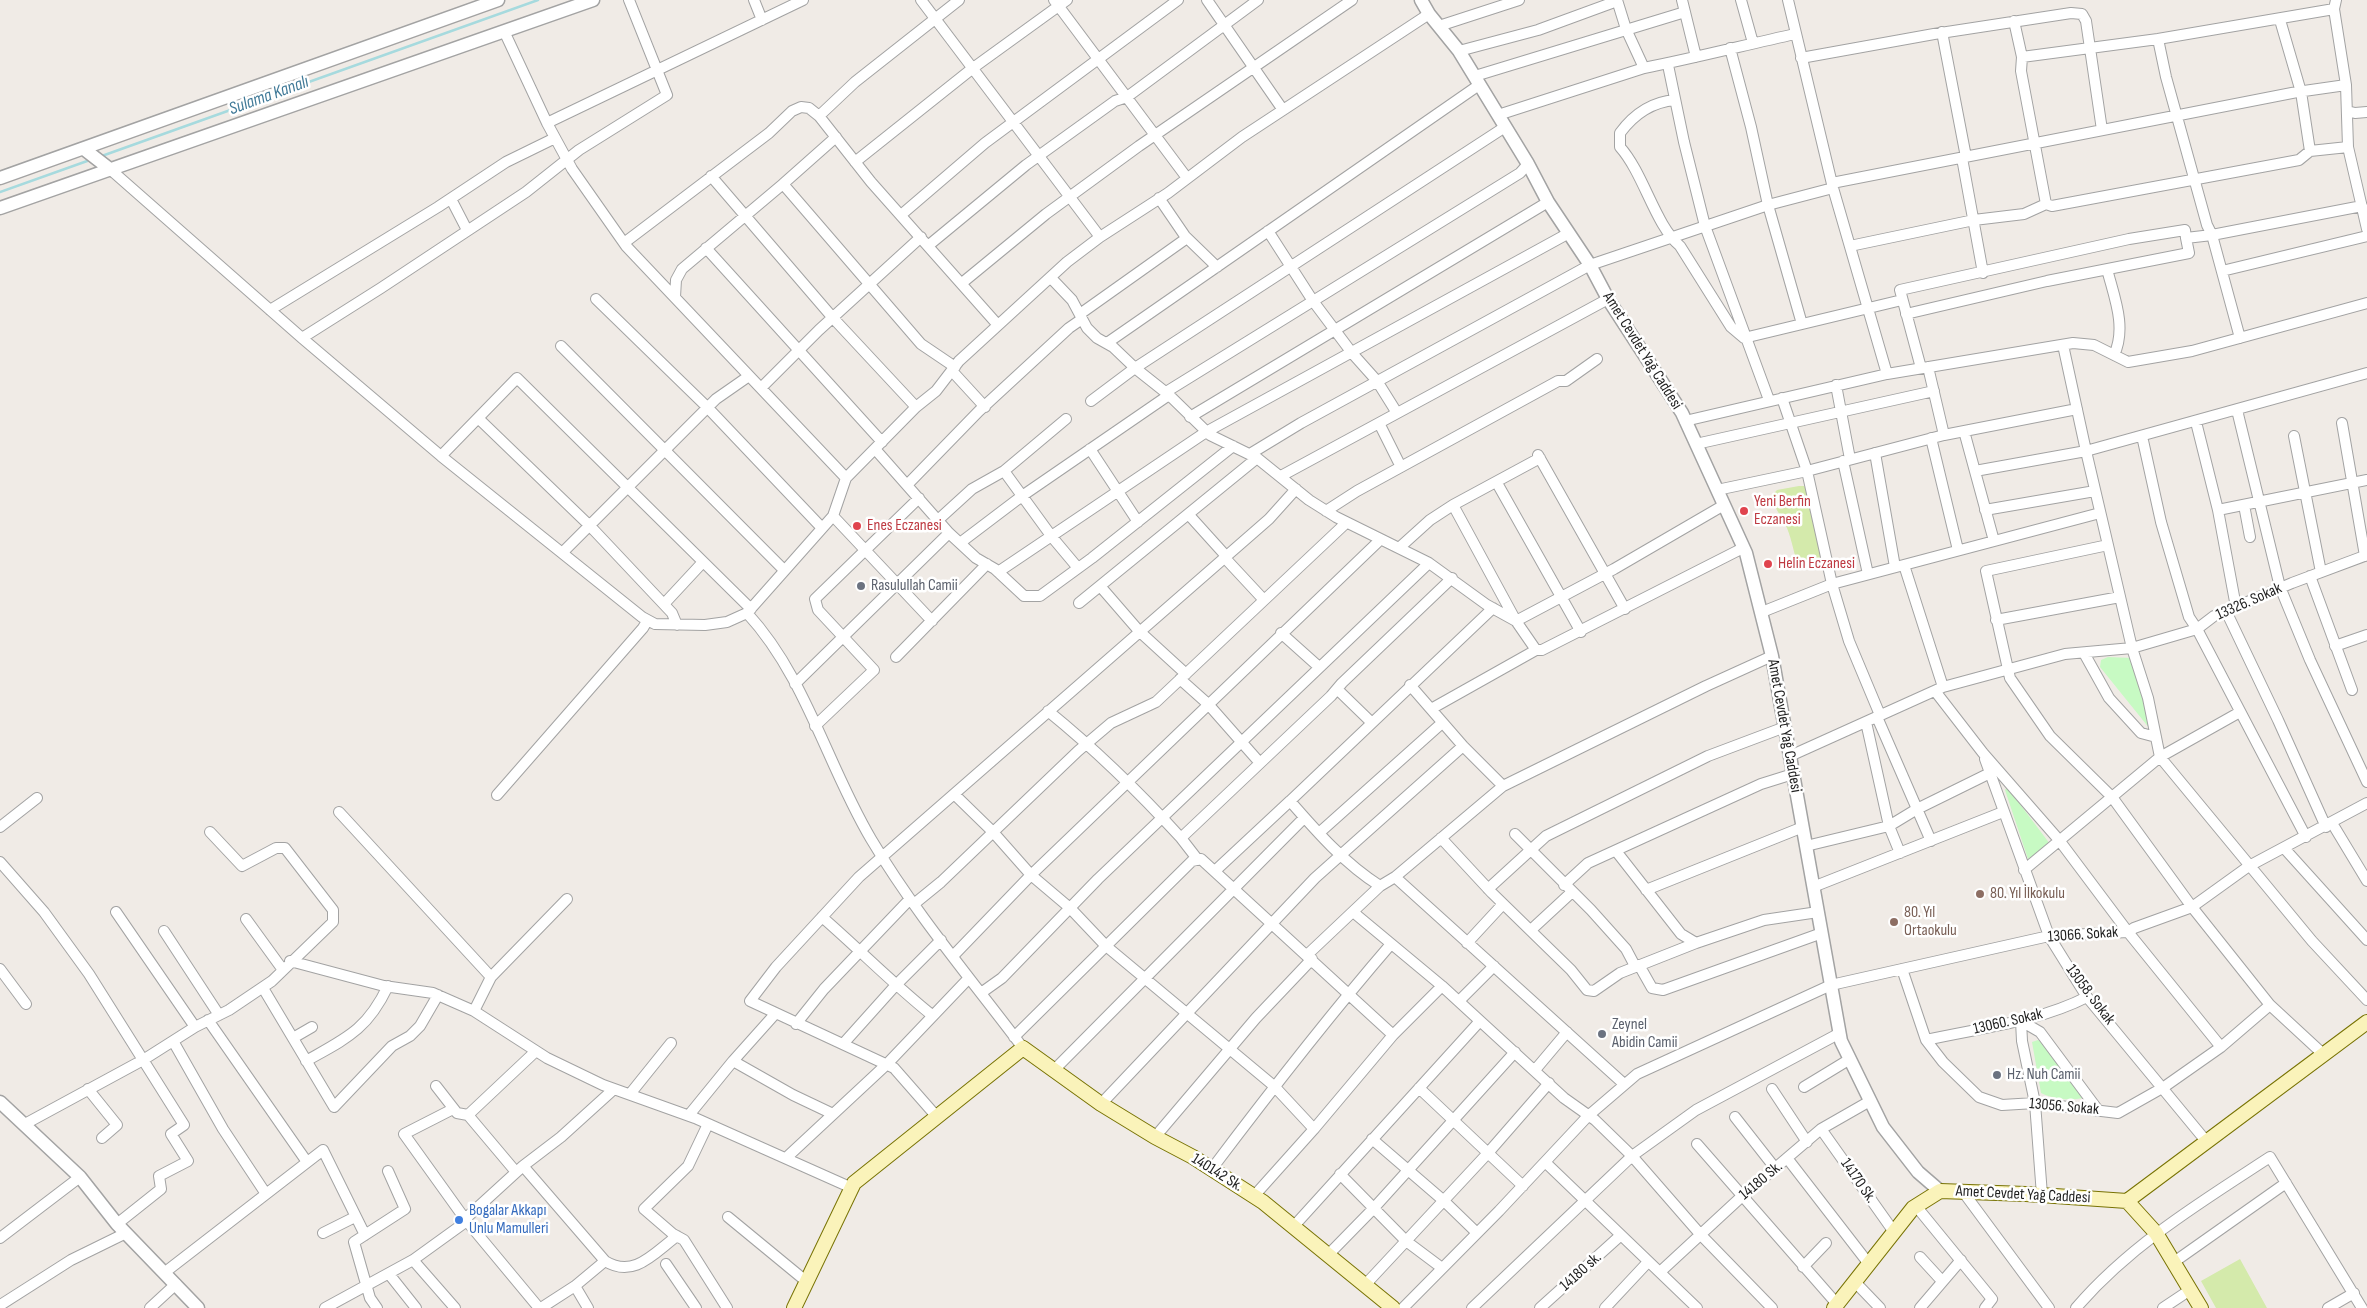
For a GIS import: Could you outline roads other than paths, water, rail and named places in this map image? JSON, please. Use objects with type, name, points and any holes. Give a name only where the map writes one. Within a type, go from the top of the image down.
[{"type":"main road","points":[[2201,1308],[2156,1233],[2127,1201],[2367,1022]]},
{"type":"main road","name":"140142 Sk.","points":[[1027,1051],[1101,1104],[1154,1137],[1194,1157],[1211,1170],[1254,1196],[1294,1226],[1393,1308]]},
{"type":"main road","points":[[794,1308],[854,1183],[937,1117],[1027,1051]]},
{"type":"main road","points":[[1836,1306],[1916,1206],[1940,1191]]},
{"type":"main road","name":"Amet Cevdet Yağ Caddesi","points":[[1940,1191],[2127,1201]]},
{"type":"street","points":[[0,178],[87,151],[477,4],[498,0]]},
{"type":"street","points":[[0,208],[109,168],[593,0]]},
{"type":"street","points":[[302,338],[526,192],[567,159],[667,96],[628,0]]},
{"type":"street","points":[[754,0],[762,20]]},
{"type":"street","points":[[547,123],[803,0]]},
{"type":"street","points":[[921,0],[1100,237]]},
{"type":"street","points":[[819,116],[856,82],[904,46],[935,18],[959,0]]},
{"type":"street","points":[[902,215],[956,167],[1014,121],[1178,0]]},
{"type":"street","points":[[1207,0],[1283,110]]},
{"type":"street","points":[[761,388],[870,284],[925,241],[1115,101],[1127,97],[1258,0]]},
{"type":"street","points":[[962,283],[1046,214],[1155,135],[1352,0]]},
{"type":"street","name":"Amet Cevdet Yağ Caddesi","points":[[1421,0],[1429,14],[1459,51],[1528,164],[1548,202],[1590,265],[1608,299],[1685,421],[1743,548],[1762,612],[1772,656],[1841,1041],[1883,1127],[1918,1172],[1940,1191]]},
{"type":"street","points":[[1439,26],[1519,0]]},
{"type":"street","points":[[1459,51],[1538,30],[1617,0],[1626,29],[1644,68]]},
{"type":"street","points":[[1682,0],[1696,57]]},
{"type":"street","points":[[1741,0],[1753,43]]},
{"type":"street","points":[[1788,0],[1832,185],[1887,374]]},
{"type":"street","points":[[855,162],[1060,2],[1187,178]]},
{"type":"street","points":[[2022,57],[2280,20],[2335,4],[2346,85],[2348,147],[2366,218],[2367,229]]},
{"type":"street","points":[[1107,343],[1268,231],[1477,81],[1626,29],[1685,12]]},
{"type":"street","points":[[1801,58],[1942,32],[2071,12],[2082,14],[2086,21],[2102,130]]},
{"type":"street","points":[[87,151],[441,456],[647,621],[677,625],[716,624],[749,611],[832,516],[846,478],[916,407],[936,391],[953,369],[997,324],[1051,278],[1066,262],[1283,110],[1429,14]]},
{"type":"street","points":[[2280,20],[2302,92],[2310,151]]},
{"type":"street","points":[[2014,21],[2022,57],[2021,71],[2046,204]]},
{"type":"street","points":[[504,31],[555,138],[567,159],[624,243],[846,478]]},
{"type":"street","points":[[1942,32],[1983,272]]},
{"type":"street","points":[[1498,115],[1644,68],[1668,65],[1730,48],[1795,34]]},
{"type":"street","points":[[2158,39],[2166,77],[2240,338]]},
{"type":"street","points":[[1730,48],[1751,127],[1768,205],[1802,324]]},
{"type":"street","points":[[1668,65],[1704,226],[1744,338],[1769,400]]},
{"type":"street","points":[[1079,603],[1189,515],[1254,456],[1300,423],[1590,265],[1832,185],[2178,115],[2346,85]]},
{"type":"street","points":[[1675,100],[1656,103],[1642,111],[1625,127],[1619,140],[1620,147],[1628,156],[1649,194],[1670,238],[1680,246],[1732,326],[1744,338]]},
{"type":"street","points":[[624,243],[769,133],[792,111],[800,107],[810,108],[819,116],[855,162],[997,324]]},
{"type":"street","points":[[2347,111],[2355,113],[2367,112]]},
{"type":"street","points":[[1091,401],[1135,368],[1505,127]]},
{"type":"street","points":[[675,297],[676,280],[682,269],[836,137]]},
{"type":"street","points":[[270,310],[451,199],[506,162],[555,138]]},
{"type":"street","points":[[1850,246],[1974,220],[2024,214],[2046,204],[2052,206],[2066,205],[2299,160],[2310,151],[2348,147]]},
{"type":"street","points":[[960,543],[1022,496],[1167,394],[1520,173],[1528,164]]},
{"type":"street","points":[[711,176],[833,318],[916,407]]},
{"type":"street","points":[[783,184],[922,344],[953,369],[985,407]]},
{"type":"street","points":[[1159,198],[1187,238],[1217,267]]},
{"type":"street","points":[[451,199],[467,230]]},
{"type":"street","points":[[1190,417],[1548,202]]},
{"type":"street","points":[[2186,238],[2212,235],[2362,206]]},
{"type":"street","points":[[1906,314],[2189,253],[2185,230],[2138,237],[1900,290],[1906,314],[1924,368],[1934,391],[1944,435]]},
{"type":"street","points":[[1268,231],[1313,301],[1352,353],[1377,381],[1397,414]]},
{"type":"street","points":[[998,572],[1206,432],[1569,233]]},
{"type":"street","points":[[2222,271],[2367,236]]},
{"type":"street","points":[[907,485],[985,407],[1081,316],[1187,238]]},
{"type":"street","points":[[706,248],[879,445],[907,485],[949,533],[976,558],[998,572],[1024,596],[1040,596],[1138,522],[1233,446]]},
{"type":"street","points":[[2108,269],[2120,323],[2119,343],[2114,355]]},
{"type":"street","points":[[1051,278],[1072,300],[1086,328],[1097,338],[1119,352],[1135,368],[1167,394],[1206,432],[1254,456],[1326,511],[1346,523],[1429,563],[1493,608],[1516,621]]},
{"type":"street","points":[[596,299],[708,407],[822,528]]},
{"type":"street","points":[[1281,476],[1608,299]]},
{"type":"street","points":[[1744,338],[1902,300]]},
{"type":"street","points":[[1685,421],[1887,374],[2064,344],[2094,345],[2128,362],[2192,351],[2367,303]]},
{"type":"street","points":[[2064,344],[2100,513],[2132,648],[2148,698],[2160,757],[2312,941],[2367,1000]]},
{"type":"street","points":[[561,346],[784,570]]},
{"type":"street","points":[[1326,511],[1401,467],[1558,381],[1566,380],[1597,359]]},
{"type":"street","points":[[1975,471],[2086,452],[2367,373]]},
{"type":"street","points":[[563,552],[708,407],[749,376]]},
{"type":"street","points":[[441,456],[517,378],[703,562],[749,611],[779,654],[870,838],[912,902],[1027,1051]]},
{"type":"street","points":[[1836,385],[1847,460],[1868,574]]},
{"type":"street","points":[[1696,444],[1934,391]]},
{"type":"street","points":[[1782,398],[1807,470],[1832,584],[1849,641],[1931,841]]},
{"type":"street","points":[[1717,490],[1807,470],[1944,435],[2077,409]]},
{"type":"street","points":[[2237,410],[2280,588],[2310,660],[2367,782]]},
{"type":"street","points":[[478,418],[590,526],[674,615],[677,625]]},
{"type":"street","points":[[938,520],[972,489],[1004,471],[1066,419]]},
{"type":"street","points":[[2196,422],[2218,510],[2230,609],[2278,720],[2328,825],[2367,881]]},
{"type":"street","points":[[1379,423],[1401,467]]},
{"type":"street","points":[[2342,423],[2366,556]]},
{"type":"street","points":[[1964,431],[1994,541]]},
{"type":"street","points":[[2142,436],[2161,522],[2189,617],[2306,837]]},
{"type":"street","points":[[2294,436],[2320,572]]},
{"type":"street","points":[[1931,438],[1958,550]]},
{"type":"street","points":[[1090,449],[1119,490],[1138,522]]},
{"type":"street","points":[[1875,453],[1900,566],[1939,689],[1983,753],[2059,840],[2128,932],[2220,1047]]},
{"type":"street","points":[[1399,548],[1430,520],[1453,505],[1539,457],[1625,609]]},
{"type":"street","points":[[1004,471],[1052,537],[1078,568]]},
{"type":"street","points":[[2218,510],[2367,480]]},
{"type":"street","points":[[1497,482],[1580,632]]},
{"type":"street","points":[[937,1117],[894,1068],[750,1001],[776,967],[859,877],[1139,630],[1269,519],[1296,489]]},
{"type":"street","points":[[1985,510],[2095,491]]},
{"type":"street","points":[[815,726],[874,670],[818,610],[815,599],[918,498]]},
{"type":"street","points":[[1453,505],[1516,621],[1536,650]]},
{"type":"street","points":[[1516,621],[1606,574],[1724,505]]},
{"type":"street","points":[[2244,505],[2250,537]]},
{"type":"street","points":[[1762,612],[1832,584],[2100,513]]},
{"type":"street","points":[[1189,515],[1264,600]]},
{"type":"street","points":[[832,516],[866,549],[932,621]]},
{"type":"street","points":[[796,1024],[824,989],[861,950],[912,902],[941,882],[1087,743],[1111,723],[1156,702],[1346,523]]},
{"type":"street","points":[[795,684],[949,533]]},
{"type":"street","points":[[953,956],[1030,875],[1380,540]]},
{"type":"street","points":[[2108,545],[1986,571],[2010,678],[2050,736],[2112,797],[2192,907],[2270,1005],[2323,1054]]},
{"type":"street","points":[[1431,709],[1536,650],[1542,650],[1580,632],[1743,548]]},
{"type":"street","name":"13326. Sokak","points":[[1790,756],[1939,689],[2065,654],[2132,648],[2197,629],[2214,616],[2230,609],[2320,572],[2366,556]]},
{"type":"street","points":[[664,604],[703,562]]},
{"type":"street","points":[[981,992],[1002,978],[1162,817],[1429,563]]},
{"type":"street","points":[[896,657],[987,564]]},
{"type":"street","points":[[2310,576],[2352,690]]},
{"type":"street","points":[[1181,838],[1452,578]]},
{"type":"street","points":[[1100,586],[1260,763]]},
{"type":"street","points":[[1996,620],[2120,596]]},
{"type":"street","points":[[1216,870],[1493,608]]},
{"type":"street","points":[[497,795],[643,628],[647,621]]},
{"type":"street","points":[[1281,633],[1319,667]]},
{"type":"street","points":[[2336,646],[2367,635]]},
{"type":"street","points":[[2084,653],[2109,698],[2141,733],[2156,737]]},
{"type":"street","points":[[1154,1137],[1309,957],[1353,912],[1380,886],[1395,877],[1502,786],[1706,686],[1772,656]]},
{"type":"street","points":[[1410,685],[1442,723],[1502,786]]},
{"type":"street","points":[[1337,689],[1371,722]]},
{"type":"street","points":[[1048,711],[1087,743],[1128,781],[1181,838],[1198,860]]},
{"type":"street","points":[[2024,870],[2160,757],[2240,712]]},
{"type":"street","points":[[1866,722],[1889,826],[1900,853]]},
{"type":"street","points":[[1319,833],[1442,723]]},
{"type":"street","points":[[1488,889],[1530,849],[1546,836],[1564,826],[1708,756],[1785,727]]},
{"type":"street","points":[[1101,1104],[1272,922],[1316,878],[1463,746]]},
{"type":"street","name":"13058. Sokak","points":[[1983,753],[2049,936],[2087,997],[2164,1087],[2206,1141]]},
{"type":"street","points":[[1806,846],[1889,826],[1917,809],[1990,773]]},
{"type":"street","points":[[1564,885],[1588,862],[1761,784],[1794,774]]},
{"type":"street","points":[[954,794],[994,832],[1030,875],[1070,908],[1106,946],[1274,1086],[1314,1129]]},
{"type":"street","points":[[0,827],[37,798]]},
{"type":"street","points":[[1290,801],[1341,856],[1358,872],[1380,886]]},
{"type":"street","name":"13066. Sokak","points":[[1402,1308],[1523,1186],[1588,1116],[1636,1074],[1831,985],[2049,936],[2128,932],[2134,928],[2192,907],[2249,866],[2367,803]]},
{"type":"street","points":[[339,812],[491,977]]},
{"type":"street","points":[[1813,887],[2003,812]]},
{"type":"street","points":[[1054,1070],[1144,977],[1304,818]]},
{"type":"street","points":[[1646,890],[1802,827]]},
{"type":"street","points":[[25,1124],[143,1060],[195,1027],[219,1015],[263,988],[333,922],[333,910],[285,848],[276,848],[242,866],[210,832]]},
{"type":"street","points":[[1515,834],[1591,910],[1626,950],[1652,988],[1663,990],[1822,933]]},
{"type":"street","points":[[1441,838],[1488,889],[1532,929],[1571,970],[1587,990],[1594,991],[1620,973],[1637,966],[1696,943],[1764,920],[1818,912]]},
{"type":"street","points":[[2284,848],[2367,940]]},
{"type":"street","points":[[1616,851],[1681,934],[1696,943]]},
{"type":"street","points":[[1014,1036],[1192,861],[1201,859],[1216,870],[1392,1035]]},
{"type":"street","points":[[0,862],[44,912],[88,974],[184,1125],[171,1134],[188,1161],[159,1176],[160,1189],[122,1228],[2,1304]]},
{"type":"street","points":[[1395,877],[1624,1084]]},
{"type":"street","points":[[1532,929],[1572,892]]},
{"type":"street","points":[[474,1011],[491,977],[567,899]]},
{"type":"street","points":[[1467,943],[1503,904]]},
{"type":"street","points":[[116,912],[195,1027]]},
{"type":"street","points":[[1353,912],[1442,986],[1632,1156],[1700,1234],[1772,1308]]},
{"type":"street","points":[[822,917],[861,950],[895,986],[933,1016]]},
{"type":"street","points":[[246,919],[283,970]]},
{"type":"street","points":[[164,931],[219,1015]]},
{"type":"street","points":[[843,1044],[895,986],[941,940]]},
{"type":"street","points":[[1211,1170],[1274,1086],[1348,993],[1391,944]]},
{"type":"street","points":[[290,961],[388,986],[438,995],[474,1011],[547,1058],[614,1088],[708,1124],[852,1188]]},
{"type":"street","points":[[1459,1001],[1494,966]]},
{"type":"street","name":"13056. Sokak","points":[[1902,969],[1926,1040],[1943,1062],[1979,1097],[2002,1105],[2035,1103],[2118,1113],[2164,1087],[2220,1047],[2270,1005]]},
{"type":"street","points":[[0,970],[26,1004]]},
{"type":"street","points":[[786,1158],[887,1064],[969,978]]},
{"type":"street","points":[[306,1061],[356,1032],[378,1008],[388,986]]},
{"type":"street","points":[[1254,1196],[1314,1129],[1392,1035],[1442,986]]},
{"type":"street","points":[[263,988],[334,1107],[392,1046],[410,1036],[420,1026],[438,995]]},
{"type":"street","name":"13060. Sokak","points":[[1926,1040],[2021,1021],[2067,1007],[2087,997]]},
{"type":"street","points":[[688,1116],[775,1014]]},
{"type":"street","points":[[208,1020],[307,1162]]},
{"type":"street","points":[[1294,1226],[1480,1021]]},
{"type":"street","points":[[2021,1021],[2022,1041],[2035,1103],[2042,1195]]},
{"type":"street","points":[[2021,1021],[2040,1032],[2098,1110]]},
{"type":"street","points":[[293,1038],[312,1026]]},
{"type":"street","points":[[1535,1070],[1567,1032]]},
{"type":"street","points":[[1472,1308],[1632,1156],[1696,1110],[1840,1033]]},
{"type":"street","points":[[173,1041],[223,1129],[266,1194]]},
{"type":"street","points":[[630,1094],[671,1043]]},
{"type":"street","points":[[436,1086],[453,1109],[462,1116],[468,1115],[536,1051]]},
{"type":"street","points":[[1328,1255],[1373,1209],[1515,1052]]},
{"type":"street","points":[[1804,1087],[1850,1059]]},
{"type":"street","points":[[733,1061],[792,1095],[833,1114]]},
{"type":"street","points":[[1365,1286],[1488,1153],[1549,1083]]},
{"type":"street","points":[[325,1308],[413,1260],[466,1220],[520,1169],[561,1137],[614,1088]]},
{"type":"street","points":[[1419,1088],[1523,1186]]},
{"type":"street","points":[[88,1089],[117,1125],[102,1138]]},
{"type":"street","points":[[1772,1089],[1806,1142]]},
{"type":"street","name":"14180 Sk.","points":[[1660,1272],[1742,1196],[1821,1129],[1870,1101]]},
{"type":"street","points":[[0,1102],[80,1177],[122,1228],[198,1308]]},
{"type":"street","points":[[453,1109],[404,1134],[466,1220],[540,1308],[575,1286],[605,1261]]},
{"type":"street","points":[[468,1115],[605,1261],[617,1268],[629,1268],[640,1264],[677,1236]]},
{"type":"street","points":[[1735,1117],[1775,1168]]},
{"type":"street","points":[[708,1124],[688,1166],[644,1209],[684,1240],[727,1308]]},
{"type":"street","name":"14170 Sk.","points":[[1821,1129],[1894,1232]]},
{"type":"street","points":[[1372,1139],[1444,1201],[1476,1233]]},
{"type":"street","points":[[1697,1144],[1836,1306]]},
{"type":"street","points":[[164,1273],[323,1150],[364,1235]]},
{"type":"street","points":[[2076,1308],[2096,1285],[2156,1233],[2270,1156],[2362,1308]]},
{"type":"street","points":[[1787,1158],[1869,1264]]},
{"type":"street","points":[[1545,1162],[1586,1199],[1648,1262],[1697,1308]]},
{"type":"street","points":[[377,1308],[370,1298],[354,1242],[405,1209],[388,1171]]},
{"type":"street","points":[[1340,1174],[1406,1241],[1442,1268]]},
{"type":"street","points":[[0,1238],[80,1177]]},
{"type":"street","points":[[2174,1262],[2286,1183]]},
{"type":"street","points":[[1964,1192],[2049,1308]]},
{"type":"street","points":[[1916,1206],[1992,1299],[1985,1308]]},
{"type":"street","points":[[323,1233],[355,1217]]},
{"type":"street","points":[[728,1217],[807,1282]]},
{"type":"street","name":"14180 sk.","points":[[1540,1308],[1621,1235]]},
{"type":"street","points":[[1804,1267],[1826,1243]]},
{"type":"street","points":[[1920,1257],[1942,1281]]},
{"type":"street","points":[[413,1260],[455,1308]]},
{"type":"street","points":[[1920,1308],[1961,1260]]},
{"type":"street","points":[[1605,1308],[1648,1262]]},
{"type":"street","points":[[666,1264],[696,1308]]},
{"type":"street","points":[[389,1274],[416,1308]]},
{"type":"street","points":[[1855,1282],[1880,1308]]},
{"type":"street","points":[[150,1308],[176,1284]]},
{"type":"street","points":[[575,1286],[588,1308]]},
{"type":"street","points":[[2163,1308],[2190,1290]]},
{"type":"street","points":[[2328,1308],[2354,1293]]},
{"type":"waterway","name":"Sulama Kanalı","points":[[99,157],[538,0]]},
{"type":"waterway","name":"Sulama Kanalı","points":[[0,192],[90,160]]},
{"type":"place","name":"Yeni Berfin Eczanesi","points":[[1744,511]]},
{"type":"place","name":"Enes Eczanesi","points":[[857,526]]},
{"type":"place","name":"Helin Eczanesi","points":[[1768,564]]},
{"type":"place","name":"Rasulullah Camii","points":[[861,586]]},
{"type":"place","name":"80. Yıl İlkokulu","points":[[1980,894]]},
{"type":"place","name":"80. Yıl Ortaokulu","points":[[1894,922]]},
{"type":"place","name":"Zeynel Abidin Camii","points":[[1602,1034]]},
{"type":"place","name":"Hz. Nuh Camii","points":[[1997,1075]]},
{"type":"place","name":"Bogalar Akkapı Unlu Mamulleri","points":[[459,1220]]}]
